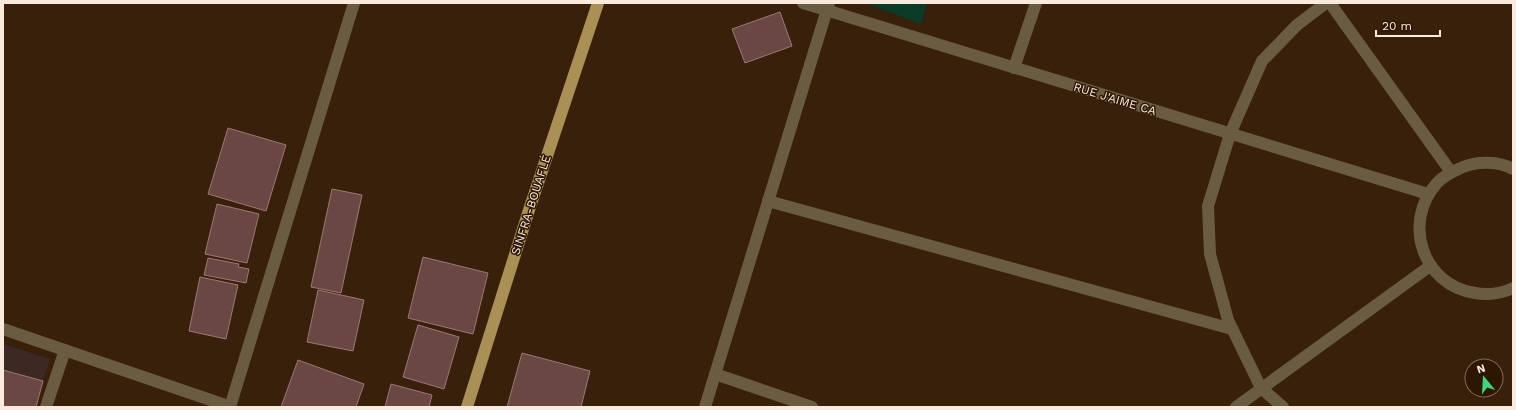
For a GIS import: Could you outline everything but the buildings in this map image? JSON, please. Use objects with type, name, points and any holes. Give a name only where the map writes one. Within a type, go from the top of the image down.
[{"type":"main road","name":"SINFRA-BOUAFLÉ","points":[[467,407],[529,210],[598,3]]},
{"type":"street","points":[[3,329],[231,407],[354,3]]},
{"type":"street","name":"RUE J'AIME CA","points":[[803,3],[828,6],[1014,68],[1428,194]]},
{"type":"street","points":[[1014,68],[1036,3]]},
{"type":"street","points":[[1283,407],[1261,388],[1228,320],[1210,254],[1208,206],[1230,134],[1262,61],[1297,25],[1326,3]]},
{"type":"street","points":[[1330,3],[1451,172]]},
{"type":"street","points":[[705,407],[828,6]]},
{"type":"street","points":[[1513,169],[1490,163],[1469,164],[1451,172],[1438,182],[1428,194],[1421,212],[1419,231],[1422,250],[1430,266],[1446,282],[1464,292],[1486,295],[1507,291],[1513,288]]},
{"type":"street","points":[[768,201],[1232,329]]},
{"type":"street","points":[[1236,407],[1430,266]]},
{"type":"street","points":[[46,407],[65,350]]},
{"type":"street","points":[[715,374],[812,407]]},
{"type":"shaded area","points":[[3,344],[50,359],[34,407],[3,407]]},
{"type":"green space","points":[[865,3],[927,3],[921,24]]}]
